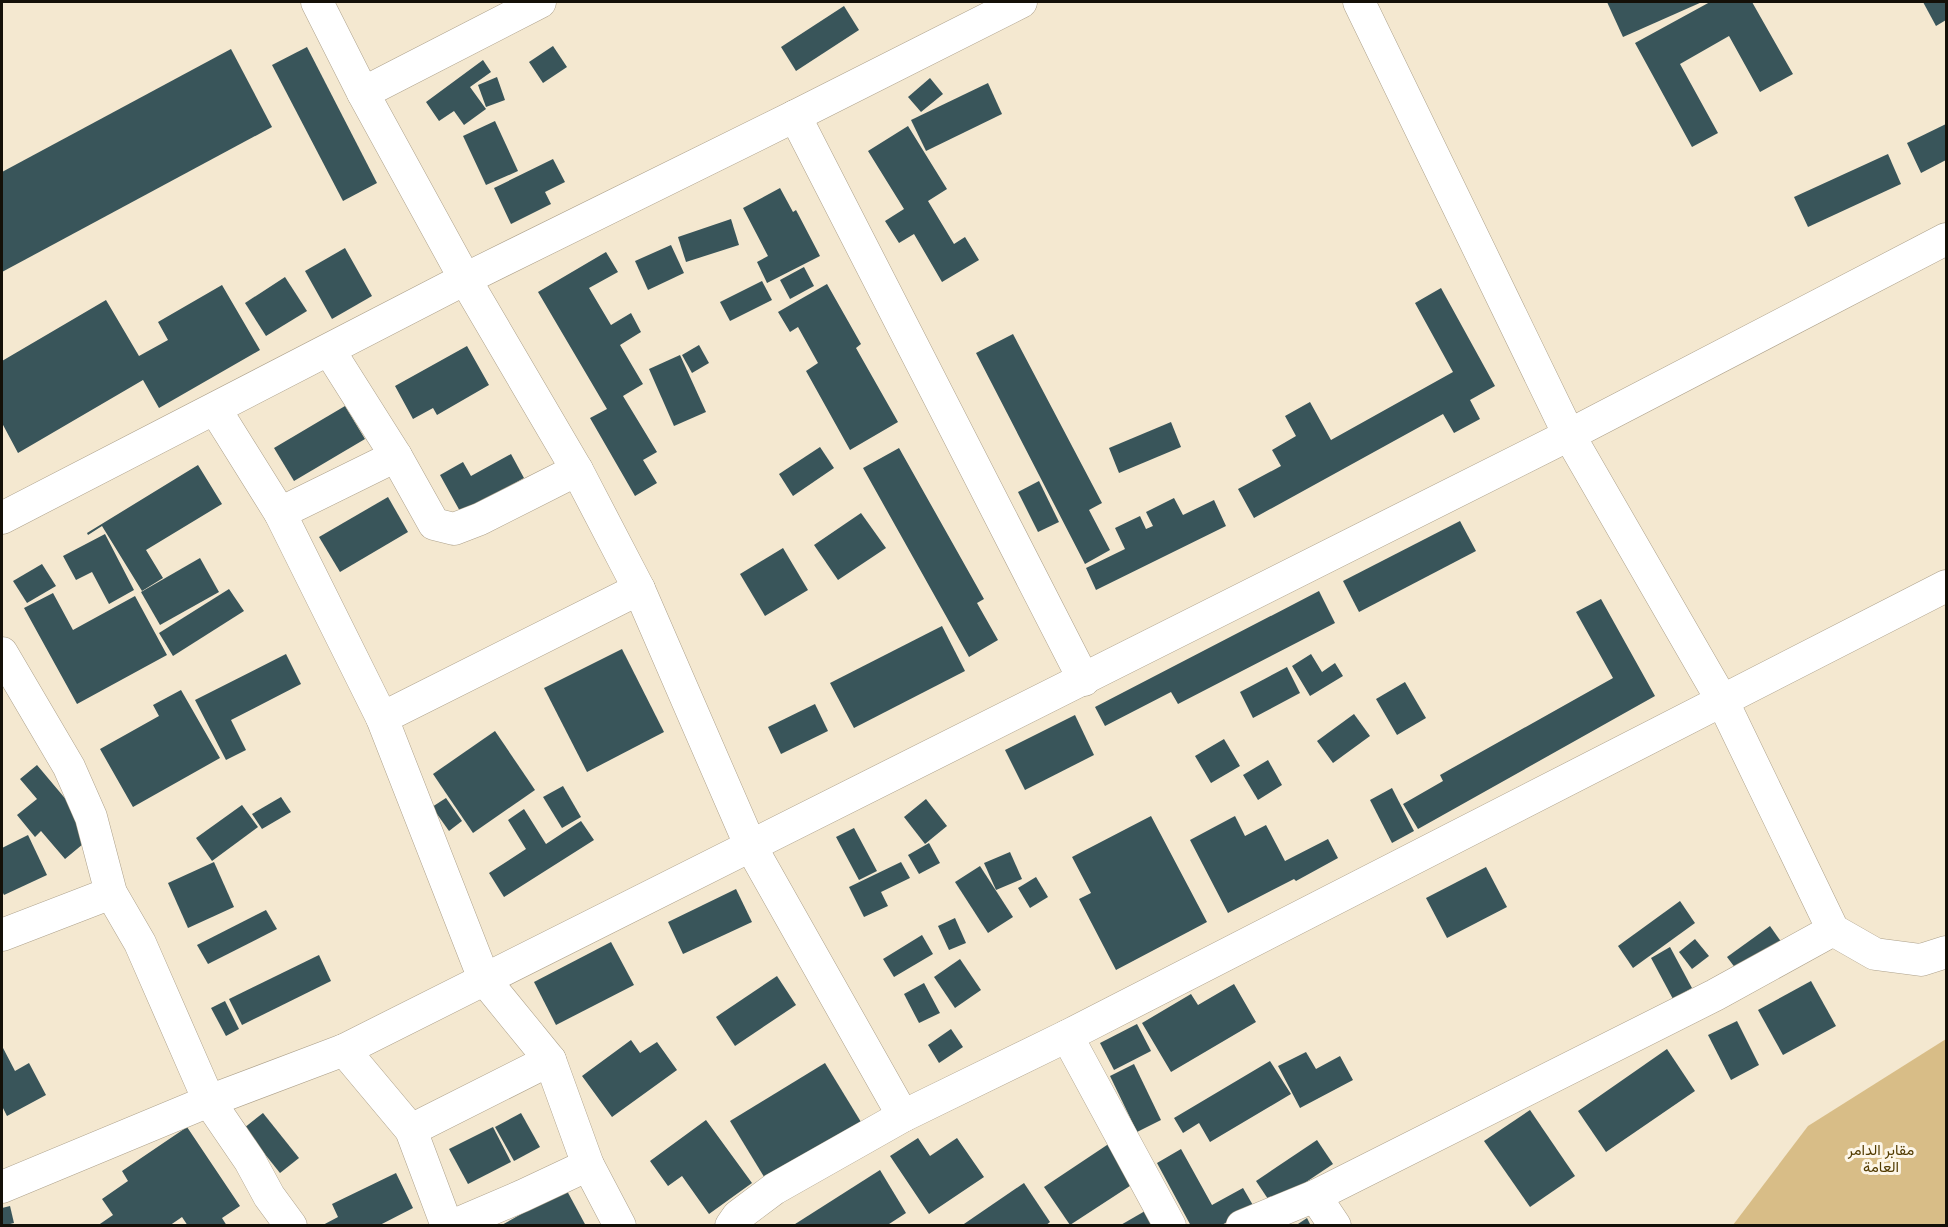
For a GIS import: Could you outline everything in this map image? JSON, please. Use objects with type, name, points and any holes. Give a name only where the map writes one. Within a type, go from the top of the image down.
[{"type":"street","points":[[317,2],[363,93],[465,279],[577,470],[639,589],[750,845],[903,1116]]},
{"type":"street","points":[[363,93],[540,2]]},
{"type":"street","points":[[2,518],[465,279],[1021,2]]},
{"type":"street","points":[[1359,2],[1569,435],[1723,702],[1833,930],[1875,954],[1922,960],[1947,952]]},
{"type":"street","points":[[795,116],[1084,680]]},
{"type":"street","points":[[3,1183],[344,1050],[1569,435],[1947,240]]},
{"type":"street","points":[[329,350],[396,456],[434,524],[454,529],[480,519],[577,470]]},
{"type":"street","points":[[215,409],[280,513],[382,718],[484,979],[550,1060],[588,1165],[620,1226]]},
{"type":"street","points":[[280,513],[396,456]]},
{"type":"street","points":[[731,1226],[738,1216],[774,1189],[903,1116],[1067,1036],[1947,586]]},
{"type":"street","points":[[382,718],[639,589]]},
{"type":"street","points":[[2,653],[73,777],[91,817],[111,892],[140,943],[209,1101],[250,1161],[269,1196],[291,1226]]},
{"type":"street","points":[[2,934],[111,892]]},
{"type":"street","points":[[1242,1226],[1316,1196],[1715,995],[1833,930]]},
{"type":"street","points":[[1067,1036],[1170,1226]]},
{"type":"street","points":[[344,1050],[411,1130],[447,1226]]},
{"type":"street","points":[[411,1130],[550,1060]]},
{"type":"street","points":[[452,1226],[588,1165]]},
{"type":"street","points":[[1316,1196],[1335,1226]]},
{"type":"green space","name":"مقابر الدامر العامة","points":[[1946,1039],[1946,1225],[1733,1225],[1808,1126]]},
{"type":"building","points":[[1607,2],[1702,2],[1623,37]]},
{"type":"building","points":[[1710,2],[1752,2],[1793,74],[1760,92],[1729,36],[1680,64],[1718,133],[1692,147],[1635,43]]},
{"type":"building","points":[[1923,2],[1946,2],[1946,20],[1936,26]]},
{"type":"building","points":[[844,6],[859,30],[796,71],[781,47]]},
{"type":"building","points":[[553,46],[567,67],[543,83],[529,62]]},
{"type":"building","points":[[307,47],[377,183],[343,201],[272,65]]},
{"type":"building","points":[[231,49],[272,127],[2,272],[2,172]]},
{"type":"building","points":[[483,60],[491,72],[470,87],[486,109],[464,125],[454,111],[439,121],[426,102]]},
{"type":"building","points":[[497,77],[505,100],[486,107],[478,85]]},
{"type":"building","points":[[930,78],[943,94],[921,112],[908,97]]},
{"type":"building","points":[[988,83],[1002,114],[926,151],[911,120]]},
{"type":"building","points":[[495,121],[518,171],[486,185],[463,136]]},
{"type":"building","points":[[1946,124],[1946,160],[1921,173],[1907,143]]},
{"type":"building","points":[[908,126],[947,189],[928,201],[954,244],[965,237],[979,260],[942,282],[914,234],[899,243],[885,221],[904,209],[868,151]]},
{"type":"building","points":[[1888,154],[1901,184],[1808,227],[1794,197]]},
{"type":"building","points":[[553,159],[565,182],[545,192],[551,204],[511,224],[494,188]]},
{"type":"building","points":[[780,188],[793,212],[796,210],[820,256],[767,283],[757,262],[768,256],[743,208]]},
{"type":"building","points":[[731,219],[739,245],[686,262],[678,237]]},
{"type":"building","points":[[671,245],[684,273],[648,290],[635,261]]},
{"type":"building","points":[[345,248],[372,296],[332,319],[305,271]]},
{"type":"building","points":[[606,252],[618,272],[589,288],[611,325],[631,313],[641,332],[620,345],[643,384],[623,396],[657,452],[643,460],[657,483],[635,496],[590,418],[607,409],[538,292]]},
{"type":"building","points":[[804,267],[814,286],[790,299],[780,280]]},
{"type":"building","points":[[285,277],[307,311],[266,336],[245,303]]},
{"type":"building","points":[[762,281],[772,300],[730,321],[720,302]]},
{"type":"building","points":[[827,284],[861,344],[856,348],[898,422],[850,450],[806,371],[818,363],[798,327],[790,332],[778,312]]},
{"type":"building","points":[[222,285],[260,350],[159,408],[143,380],[18,453],[2,423],[2,361],[106,300],[139,356],[168,340],[158,322]]},
{"type":"building","points":[[1441,288],[1495,386],[1470,400],[1480,419],[1454,433],[1443,414],[1254,518],[1238,489],[1281,466],[1272,450],[1296,436],[1285,416],[1310,402],[1331,440],[1453,372],[1415,303]]},
{"type":"building","points":[[1013,334],[1102,503],[1089,510],[1110,550],[1085,564],[976,353]]},
{"type":"building","points":[[699,345],[709,363],[692,373],[682,355]]},
{"type":"building","points":[[467,346],[489,385],[437,415],[433,408],[413,419],[395,386]]},
{"type":"building","points":[[680,355],[706,412],[674,426],[649,369]]},
{"type":"building","points":[[345,406],[365,439],[294,481],[274,448]]},
{"type":"building","points":[[1171,422],[1181,447],[1119,473],[1109,448]]},
{"type":"building","points":[[820,447],[834,468],[793,496],[779,474]]},
{"type":"building","points":[[899,448],[984,599],[977,603],[998,640],[969,657],[863,468]]},
{"type":"building","points":[[511,454],[524,478],[461,513],[440,475],[463,462],[471,476]]},
{"type":"building","points":[[198,465],[222,504],[146,550],[163,578],[142,591],[102,526],[88,535],[87,533]]},
{"type":"building","points":[[1039,481],[1059,522],[1038,532],[1018,492]]},
{"type":"building","points":[[388,497],[408,532],[340,572],[319,537]]},
{"type":"building","points":[[1174,498],[1183,515],[1214,500],[1226,526],[1096,590],[1086,568],[1125,549],[1115,528],[1140,516],[1146,529],[1153,526],[1146,512]]},
{"type":"building","points":[[861,513],[886,548],[838,580],[814,545]]},
{"type":"building","points":[[1460,521],[1476,551],[1359,612],[1343,581]]},
{"type":"building","points":[[105,534],[134,590],[109,604],[92,572],[76,580],[63,556]]},
{"type":"building","points":[[783,548],[808,590],[765,616],[740,574]]},
{"type":"building","points":[[200,558],[219,592],[160,625],[141,592]]},
{"type":"building","points":[[42,564],[56,586],[27,603],[13,581]]},
{"type":"building","points":[[229,589],[244,611],[173,656],[159,633]]},
{"type":"building","points":[[1319,591],[1335,623],[1178,704],[1171,692],[1105,726],[1095,707]]},
{"type":"building","points":[[53,593],[73,630],[135,596],[167,655],[77,704],[24,608]]},
{"type":"building","points":[[1601,599],[1655,696],[1418,829],[1403,804],[1443,781],[1440,775],[1613,678],[1576,612]]},
{"type":"building","points":[[942,626],[965,671],[854,728],[830,683]]},
{"type":"building","points":[[622,649],[664,732],[587,772],[544,688]]},
{"type":"building","points":[[286,654],[301,684],[231,720],[246,750],[226,760],[195,700]]},
{"type":"building","points":[[1311,654],[1322,672],[1335,663],[1343,676],[1310,696],[1292,666]]},
{"type":"building","points":[[1287,667],[1300,693],[1253,718],[1240,692]]},
{"type":"building","points":[[1405,682],[1426,718],[1397,735],[1376,699]]},
{"type":"building","points":[[181,690],[220,758],[133,807],[100,749],[159,716],[153,705]]},
{"type":"building","points":[[815,704],[828,731],[781,754],[768,727]]},
{"type":"building","points":[[1354,714],[1370,736],[1333,763],[1317,741]]},
{"type":"building","points":[[1075,715],[1094,755],[1025,790],[1005,750]]},
{"type":"building","points":[[495,731],[535,790],[473,833],[433,774]]},
{"type":"building","points":[[1224,739],[1240,766],[1211,783],[1195,756]]},
{"type":"building","points":[[1268,760],[1282,785],[1258,800],[1243,775]]},
{"type":"building","points":[[37,765],[95,834],[65,859],[41,831],[35,837],[17,815],[37,799],[20,779]]},
{"type":"building","points":[[563,786],[581,817],[562,828],[543,797]]},
{"type":"building","points":[[1392,788],[1414,831],[1392,843],[1370,800]]},
{"type":"building","points":[[281,797],[291,812],[262,829],[252,814]]},
{"type":"building","points":[[446,798],[462,821],[449,831],[432,807]]},
{"type":"building","points":[[926,799],[947,826],[925,844],[904,817]]},
{"type":"building","points":[[242,805],[258,827],[212,861],[196,838]]},
{"type":"building","points":[[524,809],[546,844],[581,821],[594,840],[504,897],[489,873],[526,849],[508,820]]},
{"type":"building","points":[[1151,816],[1207,922],[1116,970],[1079,899],[1091,893],[1072,857]]},
{"type":"building","points":[[1235,816],[1245,836],[1266,825],[1285,861],[1328,839],[1338,858],[1228,913],[1190,840]]},
{"type":"building","points":[[854,828],[877,871],[859,880],[836,837]]},
{"type":"building","points":[[28,835],[47,875],[4,895],[2,891],[2,848]]},
{"type":"building","points":[[929,843],[940,863],[919,874],[908,855]]},
{"type":"building","points":[[1010,852],[1022,879],[996,890],[984,863]]},
{"type":"building","points":[[214,862],[234,907],[188,928],[168,883]]},
{"type":"building","points":[[901,862],[910,878],[881,892],[888,906],[864,917],[849,887]]},
{"type":"building","points":[[980,866],[1013,917],[988,933],[955,882]]},
{"type":"building","points":[[1486,867],[1507,907],[1447,938],[1426,898]]},
{"type":"building","points":[[1036,877],[1048,897],[1030,908],[1018,888]]},
{"type":"building","points":[[736,889],[752,922],[683,954],[668,922]]},
{"type":"building","points":[[1680,901],[1695,923],[1633,968],[1618,946]]},
{"type":"building","points":[[266,910],[277,929],[208,964],[197,945]]},
{"type":"building","points":[[955,918],[966,943],[949,950],[938,926]]},
{"type":"building","points":[[1770,926],[1782,943],[1739,973],[1727,957]]},
{"type":"building","points":[[922,935],[933,954],[894,977],[883,959]]},
{"type":"building","points":[[1695,939],[1709,956],[1692,969],[1679,952]]},
{"type":"building","points":[[611,942],[634,985],[556,1025],[534,982]]},
{"type":"building","points":[[1670,947],[1692,988],[1673,999],[1651,958]]},
{"type":"building","points":[[319,955],[331,981],[242,1025],[229,999]]},
{"type":"building","points":[[960,959],[981,990],[955,1008],[934,977]]},
{"type":"building","points":[[777,976],[796,1005],[735,1046],[716,1017]]},
{"type":"building","points":[[1811,981],[1836,1026],[1783,1055],[1758,1010]]},
{"type":"building","points":[[924,983],[940,1013],[919,1023],[904,994]]},
{"type":"building","points":[[1234,984],[1256,1022],[1171,1072],[1142,1023],[1191,994],[1198,1005]]},
{"type":"building","points":[[225,1001],[239,1029],[226,1036],[211,1008]]},
{"type":"building","points":[[1737,1021],[1759,1065],[1731,1080],[1708,1035]]},
{"type":"building","points":[[1137,1024],[1151,1051],[1114,1070],[1100,1043]]},
{"type":"building","points":[[951,1029],[963,1047],[939,1063],[928,1045]]},
{"type":"building","points":[[631,1040],[640,1053],[657,1042],[677,1070],[612,1117],[582,1076]]},
{"type":"building","points":[[2,1046],[15,1071],[29,1063],[46,1095],[7,1116],[2,1106]]},
{"type":"building","points":[[1667,1049],[1695,1091],[1606,1152],[1578,1111]]},
{"type":"building","points":[[1306,1052],[1316,1069],[1340,1056],[1353,1080],[1300,1108],[1278,1066]]},
{"type":"building","points":[[1270,1061],[1291,1094],[1210,1142],[1199,1123],[1183,1133],[1174,1118]]},
{"type":"building","points":[[825,1063],[861,1122],[766,1180],[730,1121]]},
{"type":"building","points":[[1134,1064],[1161,1120],[1137,1132],[1110,1076]]},
{"type":"building","points":[[1530,1110],[1575,1176],[1530,1207],[1484,1141]]},
{"type":"building","points":[[263,1113],[299,1158],[280,1173],[244,1128]]},
{"type":"building","points":[[521,1113],[540,1147],[514,1161],[495,1127]]},
{"type":"building","points":[[706,1120],[752,1183],[709,1214],[682,1176],[668,1186],[650,1161]]},
{"type":"building","points":[[187,1127],[240,1206],[222,1218],[227,1226],[188,1226],[182,1217],[169,1226],[97,1226],[113,1215],[102,1199],[128,1181],[122,1171]]},
{"type":"building","points":[[493,1127],[511,1162],[468,1184],[449,1149]]},
{"type":"building","points":[[918,1138],[930,1156],[957,1138],[984,1177],[929,1214],[890,1156]]},
{"type":"building","points":[[1317,1140],[1333,1164],[1272,1205],[1256,1181]]},
{"type":"building","points":[[1110,1143],[1136,1182],[1070,1225],[1044,1187]]},
{"type":"building","points":[[1181,1149],[1212,1205],[1243,1188],[1254,1207],[1220,1226],[1191,1226],[1157,1163]]},
{"type":"building","points":[[880,1170],[906,1213],[886,1226],[792,1226]]},
{"type":"building","points":[[396,1173],[413,1208],[378,1226],[321,1226],[338,1217],[332,1204]]},
{"type":"building","points":[[1024,1183],[1050,1222],[1045,1226],[961,1226]]},
{"type":"building","points":[[566,1189],[586,1226],[500,1226]]},
{"type":"building","points":[[10,1206],[14,1223],[2,1226],[2,1208]]},
{"type":"building","points":[[1145,1211],[1153,1226],[1119,1226]]},
{"type":"building","points":[[1307,1218],[1311,1226],[1295,1226]]}]
